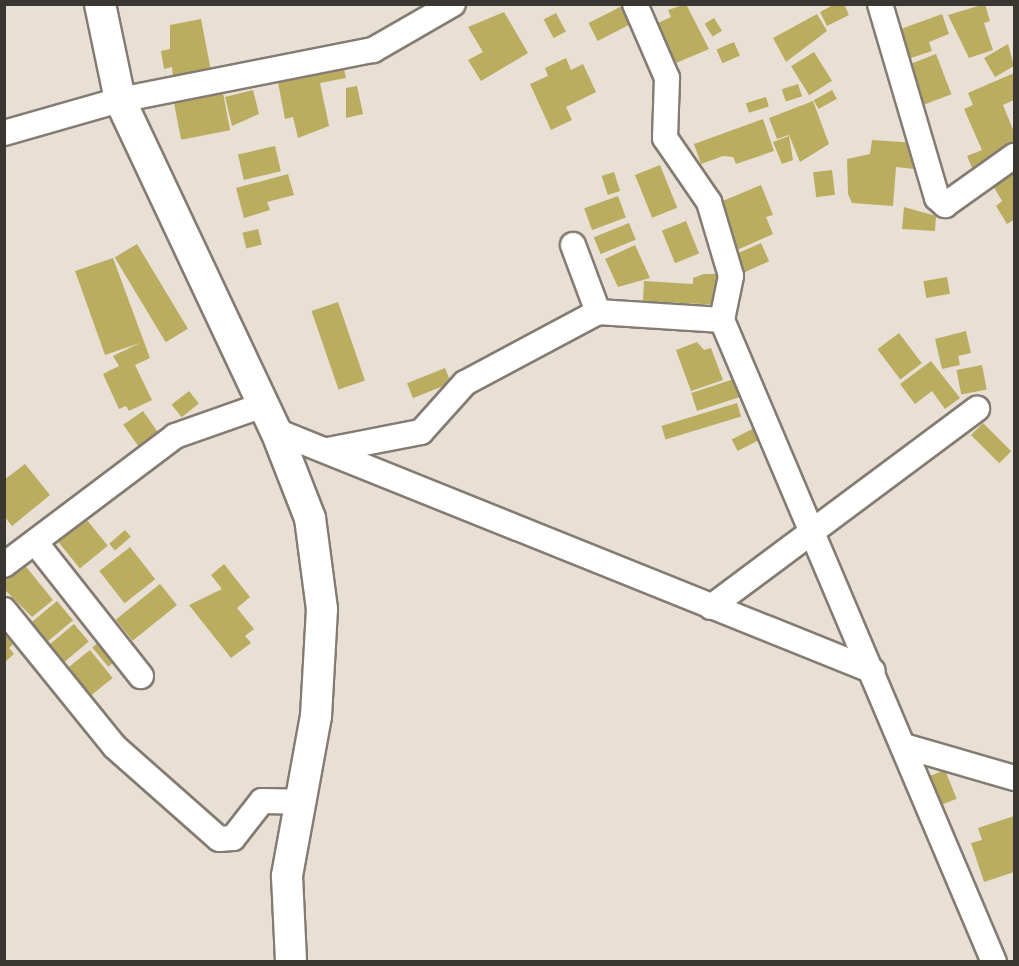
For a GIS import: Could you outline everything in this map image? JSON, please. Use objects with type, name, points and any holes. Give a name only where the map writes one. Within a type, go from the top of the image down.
[{"type":"street","points":[[100,4],[120,100],[268,418],[310,518],[322,609],[316,716],[287,876],[291,962]]},
{"type":"street","points":[[4,133],[120,100],[373,50],[453,4]]},
{"type":"street","points":[[635,4],[667,78],[665,138],[709,202],[731,276],[722,320],[873,671],[994,962]]},
{"type":"street","points":[[880,4],[937,198],[945,205],[1014,156]]},
{"type":"street","points":[[573,245],[598,312]]},
{"type":"street","points":[[325,450],[388,443],[421,432],[465,383],[598,312],[722,320]]},
{"type":"street","points":[[711,607],[977,409]]},
{"type":"street","points":[[4,565],[175,436],[268,418],[325,450],[873,671]]},
{"type":"street","points":[[35,542],[141,676]]},
{"type":"street","points":[[4,610],[115,747],[219,839],[233,838],[262,801],[301,802]]},
{"type":"street","points":[[904,746],[1014,778]]},
{"type":"building","points":[[626,4],[635,22],[598,41],[589,23]]},
{"type":"building","points":[[686,4],[709,49],[676,63],[658,23],[671,17],[668,10]]},
{"type":"building","points":[[835,4],[844,4],[849,15],[827,26],[820,12]]},
{"type":"building","points":[[985,4],[990,21],[984,23],[993,50],[969,58],[948,15]]},
{"type":"building","points":[[504,12],[528,53],[481,81],[468,60],[483,52],[468,27]]},
{"type":"building","points":[[556,13],[566,32],[553,38],[544,20]]},
{"type":"building","points":[[817,14],[827,31],[786,62],[773,38]]},
{"type":"building","points":[[942,14],[949,34],[929,42],[932,51],[908,59],[898,30]]},
{"type":"building","points":[[714,18],[722,31],[713,37],[705,24]]},
{"type":"building","points":[[201,19],[211,71],[173,78],[172,67],[164,69],[161,51],[170,49],[170,25]]},
{"type":"building","points":[[734,42],[740,56],[722,63],[717,49]]},
{"type":"building","points":[[1008,44],[1014,66],[995,77],[984,58]]},
{"type":"building","points":[[814,52],[832,81],[809,95],[791,66]]},
{"type":"building","points":[[936,54],[951,94],[924,105],[909,64]]},
{"type":"building","points":[[566,58],[571,70],[583,64],[596,92],[566,107],[572,120],[551,130],[530,84],[548,76],[545,68]]},
{"type":"building","points":[[342,59],[346,78],[320,83],[329,126],[298,138],[293,117],[285,119],[276,72]]},
{"type":"building","points":[[1014,73],[1014,100],[1003,105],[1014,132],[1014,152],[973,170],[967,156],[982,150],[964,109],[973,105],[968,93]]},
{"type":"building","points":[[798,84],[802,96],[786,102],[782,89]]},
{"type":"building","points":[[357,86],[363,114],[346,118],[346,88]]},
{"type":"building","points":[[222,88],[230,130],[181,140],[173,98]]},
{"type":"building","points":[[253,90],[259,114],[232,126],[225,97]]},
{"type":"building","points":[[832,90],[837,99],[818,109],[814,100]]},
{"type":"building","points":[[766,97],[769,107],[749,113],[746,103]]},
{"type":"building","points":[[813,101],[829,144],[800,162],[789,135],[777,139],[769,118]]},
{"type":"building","points":[[763,119],[774,151],[736,164],[733,157],[723,156],[701,164],[694,144]]},
{"type":"building","points":[[789,136],[793,160],[782,164],[773,142]]},
{"type":"building","points":[[872,140],[917,143],[915,169],[896,167],[893,206],[852,203],[848,194],[847,159],[870,154]]},
{"type":"building","points":[[275,146],[281,171],[244,180],[238,155]]},
{"type":"building","points":[[1014,163],[1014,220],[1007,224],[996,206],[1002,201],[989,179]]},
{"type":"building","points":[[660,165],[677,208],[652,218],[635,175]]},
{"type":"building","points":[[832,170],[835,195],[816,197],[813,172]]},
{"type":"building","points":[[614,172],[620,191],[608,195],[602,176]]},
{"type":"building","points":[[288,174],[294,195],[267,202],[270,210],[244,218],[236,188]]},
{"type":"building","points":[[761,185],[773,215],[766,217],[773,234],[737,250],[713,205]]},
{"type":"building","points":[[618,196],[626,218],[592,230],[584,208]]},
{"type":"building","points":[[904,207],[936,216],[935,231],[902,229]]},
{"type":"building","points":[[686,221],[699,253],[675,263],[662,231]]},
{"type":"building","points":[[629,223],[636,240],[601,254],[594,237]]},
{"type":"building","points":[[258,229],[262,245],[246,248],[242,233]]},
{"type":"building","points":[[761,243],[769,261],[741,274],[733,256]]},
{"type":"building","points":[[137,244],[188,329],[166,342],[115,257]]},
{"type":"building","points":[[635,245],[650,278],[618,287],[605,259]]},
{"type":"building","points":[[113,258],[150,358],[135,365],[152,400],[129,411],[126,406],[119,409],[103,374],[119,366],[113,356],[140,343],[105,355],[75,271]]},
{"type":"building","points":[[704,274],[716,274],[721,305],[643,301],[644,281],[693,284],[693,278]]},
{"type":"building","points":[[947,277],[950,294],[926,298],[923,281]]},
{"type":"building","points":[[338,302],[365,380],[339,390],[312,311]]},
{"type":"building","points":[[966,331],[971,353],[958,356],[960,365],[942,369],[935,339]]},
{"type":"building","points":[[899,333],[922,363],[900,380],[877,349]]},
{"type":"building","points":[[697,342],[704,350],[711,348],[723,380],[691,391],[676,350]]},
{"type":"building","points":[[931,361],[960,398],[945,409],[932,391],[915,404],[900,384]]},
{"type":"building","points":[[982,365],[987,390],[961,395],[956,370]]},
{"type":"building","points":[[445,368],[451,383],[413,398],[407,383]]},
{"type":"building","points":[[734,379],[740,397],[697,411],[691,393]]},
{"type":"building","points":[[189,391],[199,404],[182,417],[172,405]]},
{"type":"building","points":[[737,403],[741,416],[666,439],[661,426]]},
{"type":"building","points":[[143,411],[160,435],[140,449],[123,425]]},
{"type":"building","points":[[983,423],[1011,451],[999,463],[971,435]]},
{"type":"building","points":[[762,424],[768,436],[738,451],[732,439]]},
{"type":"building","points":[[25,464],[50,495],[12,526],[4,516],[4,480]]},
{"type":"building","points":[[82,514],[108,546],[80,569],[54,537]]},
{"type":"building","points":[[125,530],[131,537],[115,551],[109,544]]},
{"type":"building","points":[[130,547],[155,579],[125,603],[99,571]]},
{"type":"building","points":[[23,563],[53,600],[32,617],[4,589],[4,578]]},
{"type":"building","points":[[224,564],[250,597],[237,608],[254,629],[245,636],[251,643],[231,658],[189,605],[222,589],[211,575]]},
{"type":"building","points":[[160,584],[177,605],[133,641],[116,620]]},
{"type":"building","points":[[57,601],[73,620],[47,642],[31,623]]},
{"type":"building","points":[[74,624],[89,642],[64,663],[49,645]]},
{"type":"building","points":[[4,627],[16,641],[9,648],[14,654],[4,663]]},
{"type":"building","points":[[106,636],[122,655],[108,667],[92,648]]},
{"type":"building","points":[[90,650],[113,678],[91,696],[68,668]]},
{"type":"building","points":[[945,770],[957,799],[941,805],[929,776]]},
{"type":"building","points":[[1014,816],[1014,872],[984,882],[971,843],[982,840],[978,828]]}]
